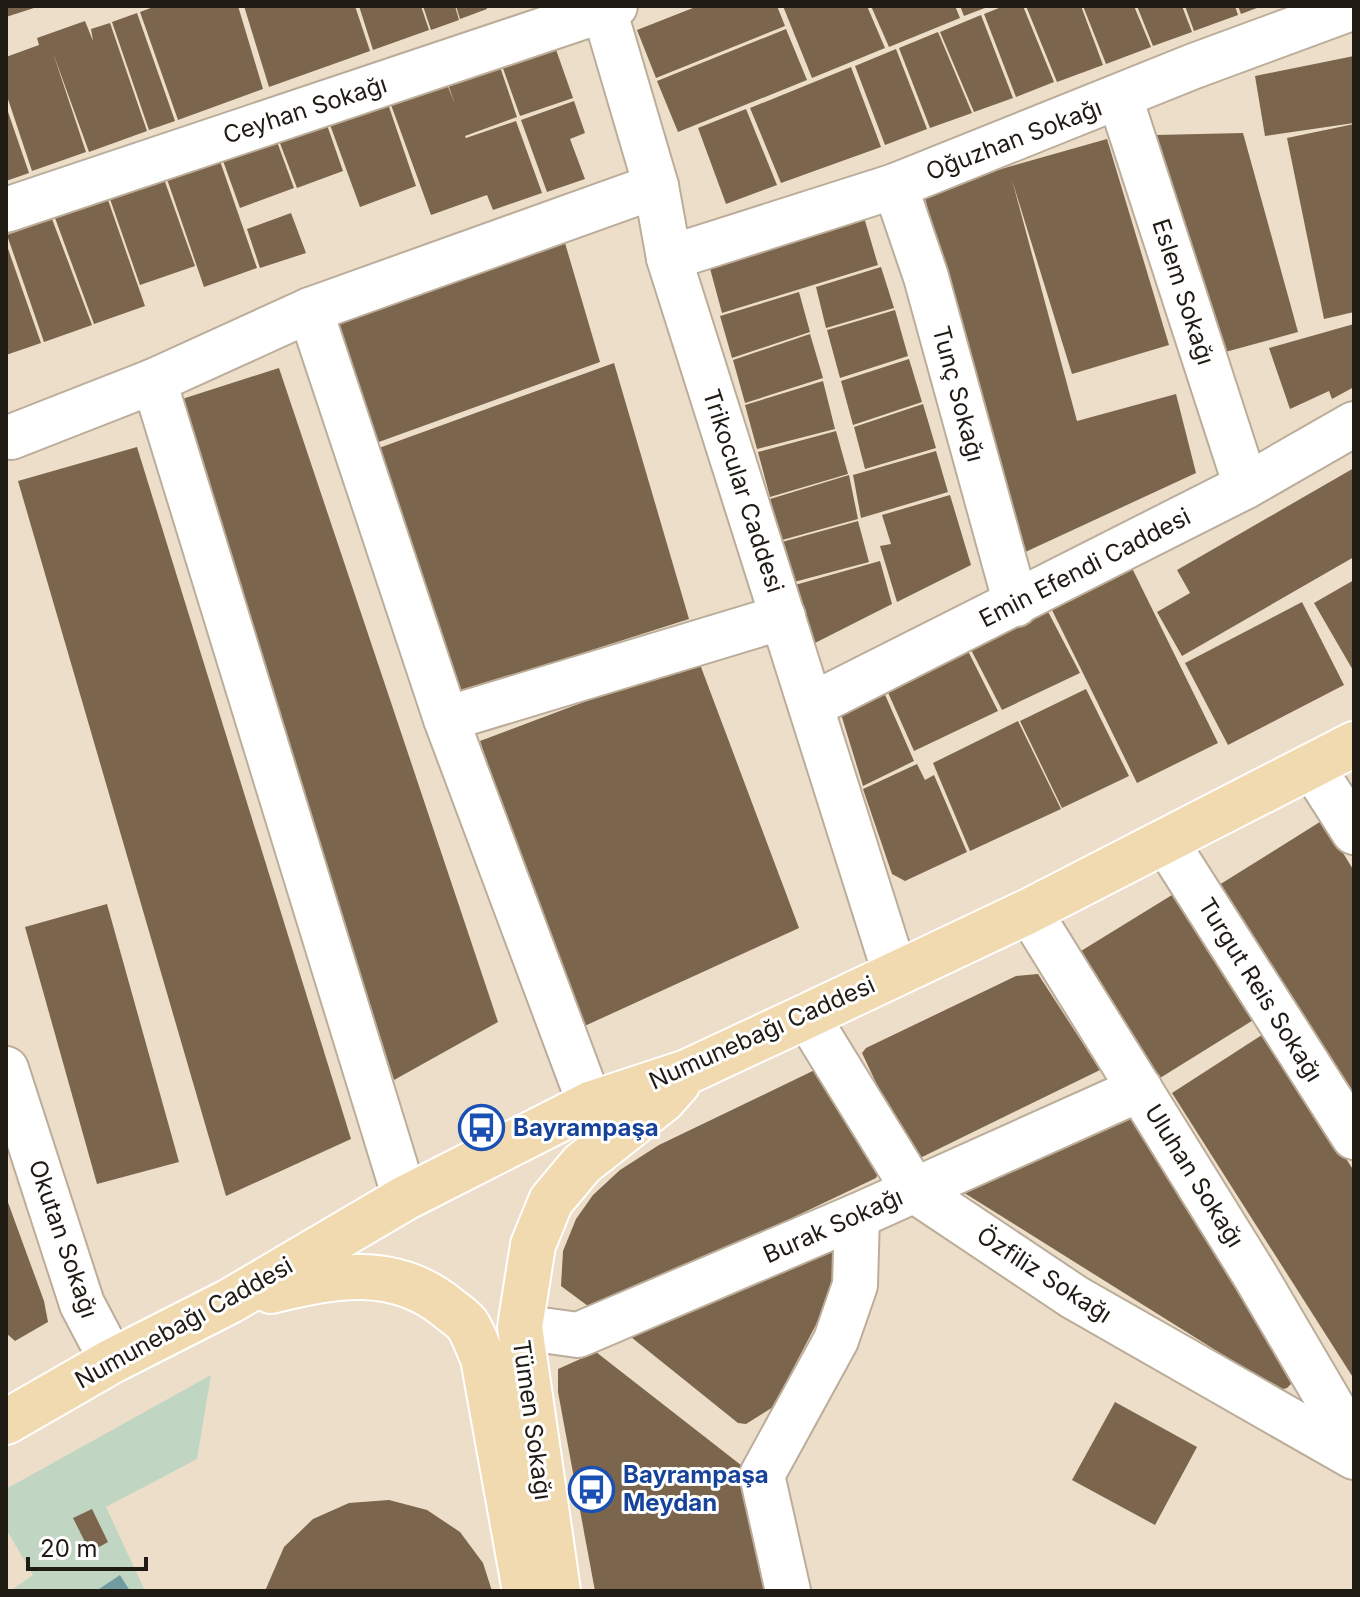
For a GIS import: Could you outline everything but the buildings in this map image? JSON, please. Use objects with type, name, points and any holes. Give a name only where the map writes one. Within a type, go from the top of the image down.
[{"type":"main road","name":"Numunebağı Caddesi","points":[[6,1422],[112,1361],[230,1301],[405,1198],[590,1104],[687,1072],[807,1016],[1029,911],[1313,768],[1354,744]]},
{"type":"main road","name":"Tümen Sokağı","points":[[558,1591],[520,1327],[533,1245],[551,1201],[582,1164],[663,1100],[687,1072]]},
{"type":"main road","points":[[230,1301],[317,1279],[365,1276],[401,1280],[429,1292],[466,1324],[483,1358],[525,1591]]},
{"type":"street","name":"Trikocular Caddesi","points":[[607,7],[656,186],[669,258],[895,973]]},
{"type":"street","name":"Ceyhan Sokağı","points":[[6,210],[607,7]]},
{"type":"street","name":"Oğuzhan Sokağı","points":[[669,258],[895,186],[1194,66],[1352,15]]},
{"type":"street","name":"Eslem Sokağı","points":[[1120,98],[1246,486]]},
{"type":"street","points":[[11,437],[154,381],[310,310],[656,186]]},
{"type":"street","name":"Tunç Sokağı","points":[[895,186],[926,277],[1016,604]]},
{"type":"street","points":[[310,310],[446,719],[590,1104]]},
{"type":"street","points":[[154,381],[405,1198]]},
{"type":"street","name":"Emin Efendi Caddesi","points":[[812,705],[1246,486],[1354,424]]},
{"type":"street","points":[[446,719],[783,617]]},
{"type":"street","points":[[1313,768],[1354,832]]},
{"type":"street","name":"Turgut Reis Sokağı","points":[[1166,842],[1354,1137]]},
{"type":"street","name":"Uluhan Sokağı","points":[[1029,911],[1354,1444]]},
{"type":"street","name":"Özfiliz Sokağı","points":[[807,1016],[914,1190],[1074,1297],[1354,1457]]},
{"type":"street","name":"Okutan Sokağı","points":[[6,1069],[82,1304],[112,1361]]},
{"type":"street","name":"Burak Sokağı","points":[[520,1327],[578,1335],[857,1216],[1140,1089]]},
{"type":"street","points":[[788,1591],[762,1475],[836,1340],[855,1285],[857,1216]]},
{"type":"green space","points":[[211,1375],[197,1459],[106,1507],[145,1591],[10,1591],[33,1575],[6,1529],[6,1489]]},
{"type":"water","points":[[120,1575],[130,1591],[96,1591]]},
{"type":"place","name":"Bayrampaşa","points":[[482,1128]]},
{"type":"place","name":"Bayrampaşa Meydan","points":[[592,1489]]}]
